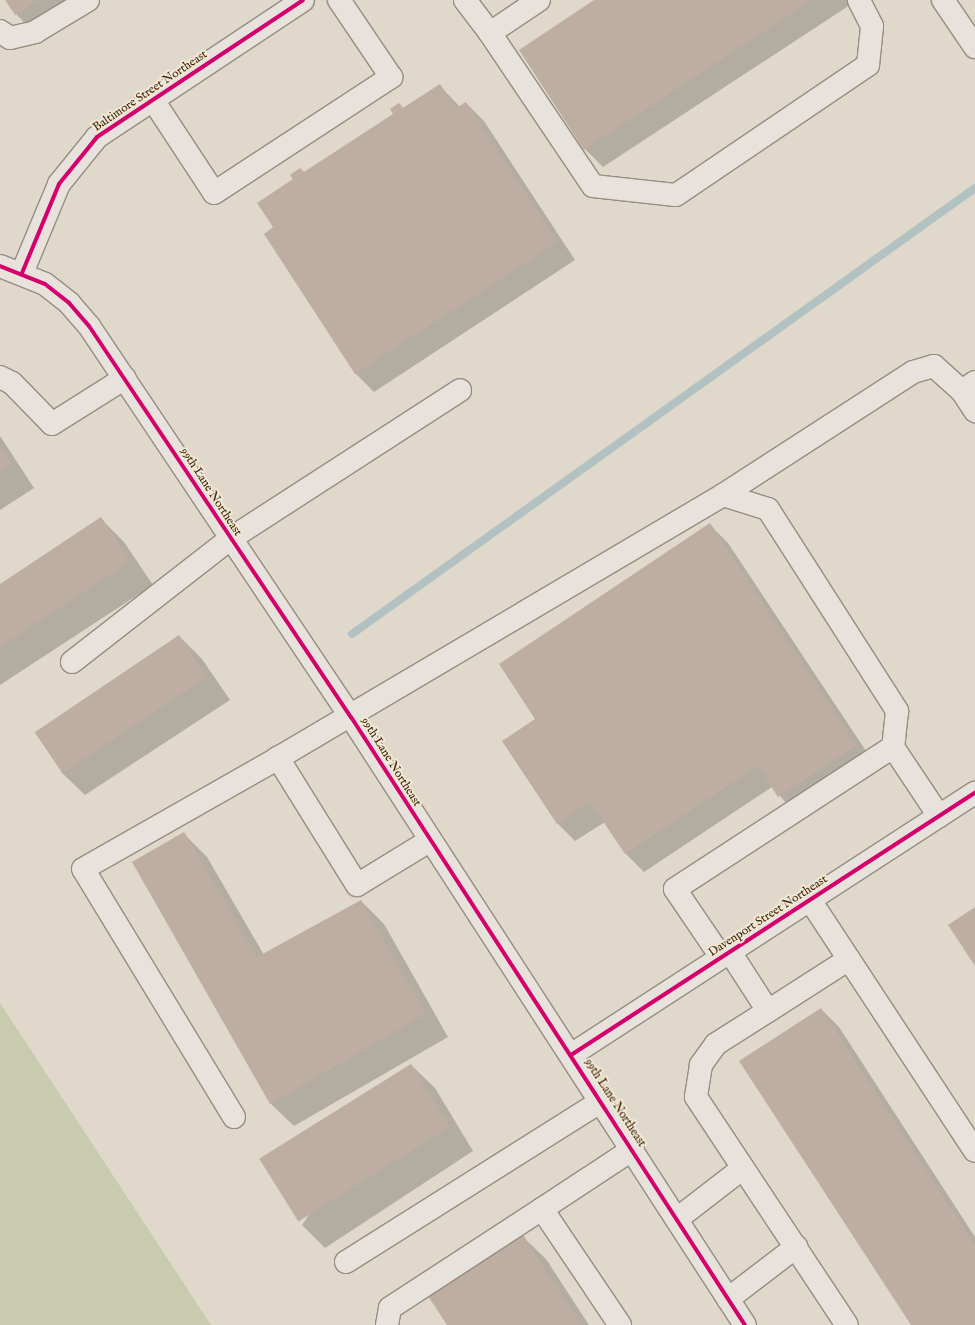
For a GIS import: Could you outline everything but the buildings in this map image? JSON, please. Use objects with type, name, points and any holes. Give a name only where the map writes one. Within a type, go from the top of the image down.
[{"type":"street","points":[[0,31],[10,38],[35,32],[88,0]]},
{"type":"street","name":"Baltimore Street Northeast","points":[[22,273],[59,184],[97,137],[153,100],[275,8],[303,0]]},
{"type":"street","points":[[153,100],[214,193],[392,77],[339,0]]},
{"type":"street","points":[[465,0],[490,34],[593,186],[676,195],[868,65],[872,26],[860,0]]},
{"type":"street","points":[[490,34],[539,0]]},
{"type":"street","points":[[943,0],[975,47]]},
{"type":"street","points":[[0,266],[22,273]]},
{"type":"street","name":"99th Lane Northeast","points":[[22,273],[45,284],[69,303],[89,326],[125,378],[230,539],[350,717],[429,841],[571,1054],[744,1325]]},
{"type":"street","points":[[234,1117],[83,869],[350,717],[723,495],[913,372],[934,366],[968,387],[975,411]]},
{"type":"street","points":[[0,377],[12,383],[52,424],[125,378]]},
{"type":"street","points":[[72,662],[230,539],[460,390]]},
{"type":"street","points":[[723,495],[768,509],[897,711],[893,747],[940,816]]},
{"type":"street","points":[[768,1011],[675,889],[893,747]]},
{"type":"street","points":[[278,758],[358,885],[429,841]]},
{"type":"street","name":"Davenport Street Northeast","points":[[571,1054],[975,793]]},
{"type":"street","points":[[810,900],[975,1152]]},
{"type":"street","points":[[847,1325],[696,1097],[701,1065],[716,1044],[849,959]]},
{"type":"street","points":[[346,1262],[602,1102]]},
{"type":"street","points":[[387,1325],[390,1308],[633,1149]]},
{"type":"street","points":[[677,1219],[743,1168]]},
{"type":"street","points":[[542,1209],[620,1325]]},
{"type":"street","points":[[728,1299],[796,1247]]},
{"type":"green space","points":[[0,1003],[211,1325],[0,1325]]},
{"type":"waterway","points":[[352,634],[975,188]]},
{"type":"cycle path","points":[[22,273],[59,184],[97,137],[303,0]]},
{"type":"cycle path","points":[[0,266],[45,284],[69,303],[89,326],[351,717],[745,1325]]},
{"type":"cycle path","points":[[571,1055],[975,793]]}]
